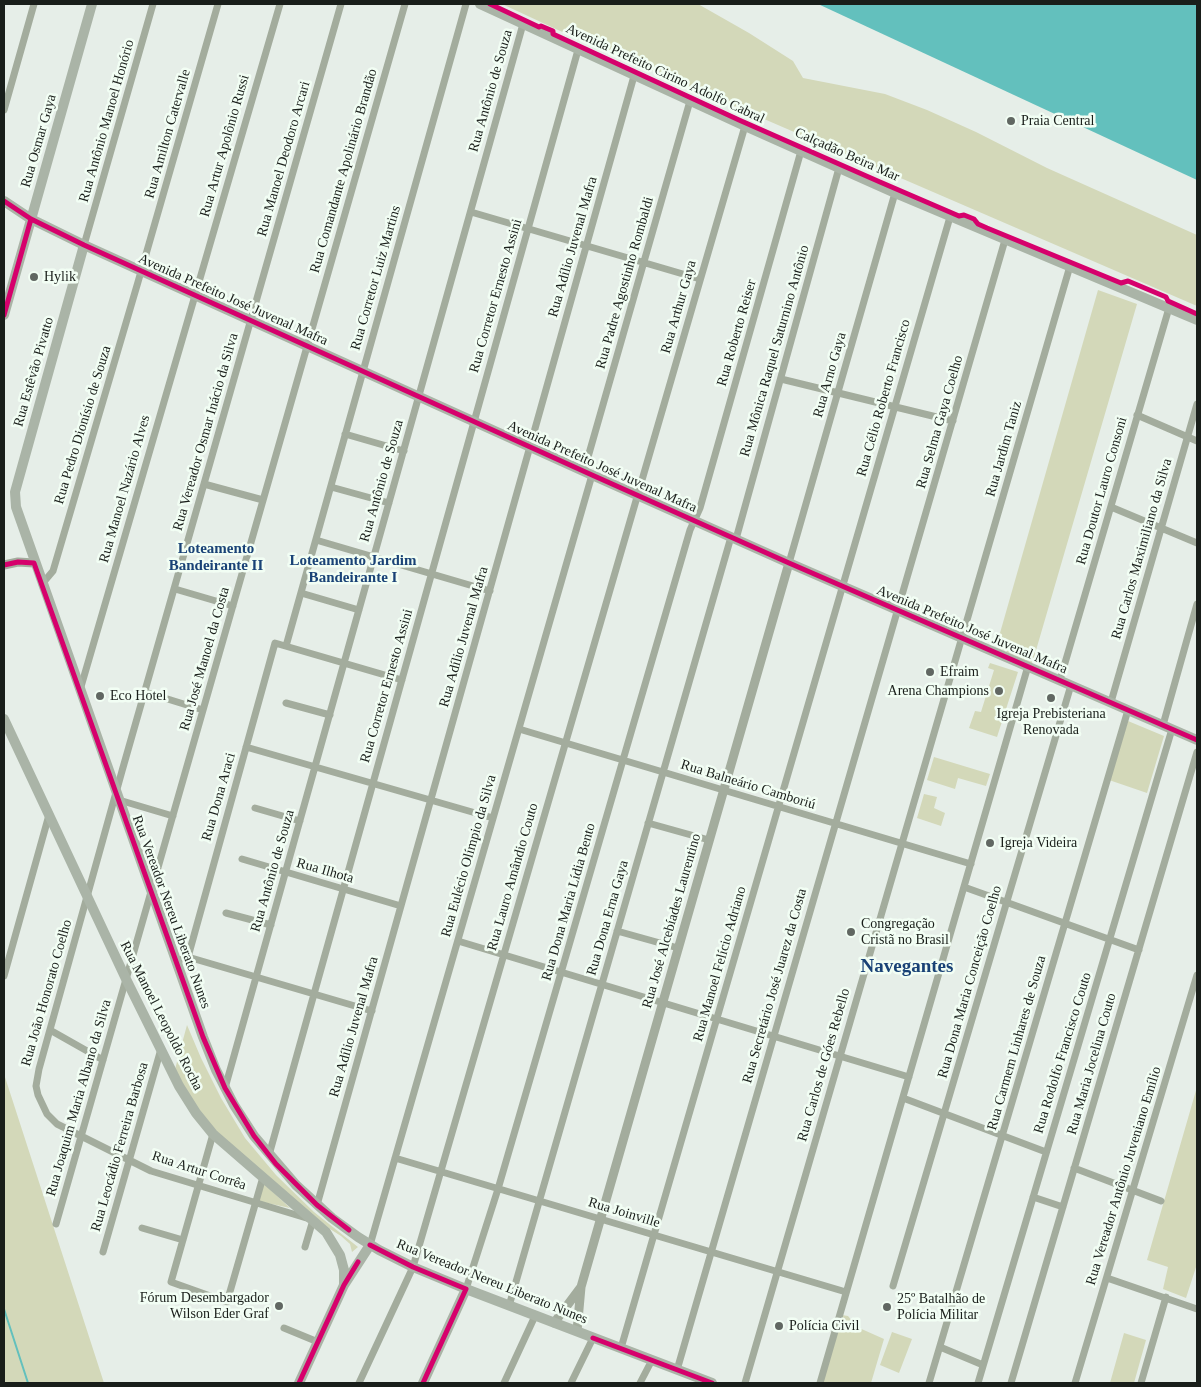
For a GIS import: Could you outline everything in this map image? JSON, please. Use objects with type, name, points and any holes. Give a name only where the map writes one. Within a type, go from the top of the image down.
[{"type":"main road","name":"Rua Osmar Gaya","points":[[4,315],[92,4]]},
{"type":"main road","name":"Avenida Prefeito Cirino Adolfo Cabral","points":[[480,4],[634,76],[895,193],[1197,320]]},
{"type":"main road","name":"Avenida Prefeito José Juvenal Mafra","points":[[4,201],[31,219],[84,245],[588,473],[843,587],[1197,740]]},
{"type":"main road","name":"Rua Estêvão Pivatto","points":[[34,563],[16,507],[15,492],[84,245]]},
{"type":"main road","name":"Rua Vereador Nereu Liberato Nunes","points":[[34,563],[203,1037],[225,1088],[242,1118],[269,1156],[317,1205],[370,1245],[413,1267],[466,1289],[712,1383]]},
{"type":"main road","name":"Rua Manoel Leopoldo Rocha","points":[[4,719],[126,979],[179,1086],[196,1113],[213,1134],[313,1220],[330,1238],[340,1255],[344,1270],[344,1285]]},
{"type":"main road","points":[[299,1383],[344,1285],[370,1245]]},
{"type":"main road","points":[[422,1383],[466,1289]]},
{"type":"street","points":[[4,110],[34,4]]},
{"type":"street","name":"Rua Antônio Manoel Honório","points":[[84,245],[153,4]]},
{"type":"street","name":"Rua Amilton Catervalle","points":[[142,271],[218,4]]},
{"type":"street","name":"Rua Artur Apolônio Russi","points":[[195,295],[280,4]]},
{"type":"street","name":"Rua Manoel Deodoro Arcari","points":[[251,320],[340,4]]},
{"type":"street","name":"Rua Comandante Apolinário Brandão","points":[[307,346],[405,4]]},
{"type":"street","name":"Rua Corretor Luiz Martins","points":[[286,646],[466,4]]},
{"type":"street","name":"Rua Antônio de Souza","points":[[225,1088],[523,24]]},
{"type":"street","name":"Rua Corretor Ernesto Assini","points":[[269,1156],[578,50]]},
{"type":"street","name":"Rua Adílio Juvenal Mafra","points":[[317,1205],[634,76]]},
{"type":"street","name":"Rua Padre Agostinho Rombaldi","points":[[588,473],[644,263],[690,101]]},
{"type":"street","name":"Rua Arthur Gaya","points":[[637,495],[745,126]]},
{"type":"street","name":"Rua Roberto Reiser","points":[[694,520],[700,508],[801,151]]},
{"type":"street","name":"Rua Mônica Raquel Saturnino Antônio","points":[[733,538],[781,378],[839,168]]},
{"type":"street","name":"Rua Arno Gaya","points":[[789,563],[895,193]]},
{"type":"street","points":[[470,212],[700,279]]},
{"type":"street","name":"Rua Célio Roberto Francisco","points":[[843,587],[950,217]]},
{"type":"street","name":"Rua Selma Gaya Coelho","points":[[898,610],[1005,240]]},
{"type":"street","name":"Rua Jardim Taniz","points":[[962,638],[1070,266]]},
{"type":"street","name":"Rua Pedro Dionísio de Souza","points":[[42,584],[52,571],[142,271]]},
{"type":"street","name":"Rua Manoel Nazário Alves","points":[[80,691],[195,295]]},
{"type":"street","name":"Rua Doutor Lauro Consoni","points":[[1060,680],[1168,308]]},
{"type":"street","name":"Rua Vereador Osmar Inácio da Silva","points":[[87,896],[118,796],[145,692],[251,320]]},
{"type":"street","name":"Rua José Manoel da Costa","points":[[126,979],[307,346]]},
{"type":"street","points":[[781,378],[953,421]]},
{"type":"street","name":"Rua Carlos Maximiliano da Silva","points":[[1111,702],[1197,404]]},
{"type":"street","points":[[1137,415],[1197,441]]},
{"type":"street","points":[[345,434],[404,450]]},
{"type":"street","name":"Rua Eulécio Olímpio da Silva","points":[[370,1245],[519,729],[588,473]]},
{"type":"street","points":[[204,484],[263,500]]},
{"type":"street","points":[[331,486],[389,503]]},
{"type":"street","name":"Rua Lauro Amândio Couto","points":[[359,1383],[413,1267],[637,495]]},
{"type":"street","points":[[1111,506],[1197,543]]},
{"type":"street","name":"Rua Dona Maria Lídia Bento","points":[[466,1289],[498,1189],[694,520]]},
{"type":"street","name":"Rua Dona Erna Gaya","points":[[509,1306],[648,823],[733,538]]},
{"type":"street","points":[[316,540],[490,591]]},
{"type":"street","points":[[4,565],[18,562],[34,563]]},
{"type":"street","name":"Rua José Alcebíades Laurentino","points":[[577,1331],[581,1287],[789,563]]},
{"type":"street","name":"Rua Manoel Felício Adriano","points":[[621,1348],[843,587]]},
{"type":"street","points":[[175,589],[233,606]]},
{"type":"street","points":[[301,593],[359,610]]},
{"type":"street","name":"Rua Rodolfo Francisco Couto","points":[[978,1383],[1110,940],[1168,727],[1197,604]]},
{"type":"street","name":"Rua Secretário José Juarez da Costa","points":[[677,1370],[898,610]]},
{"type":"street","name":"Rua Carlos de Góes Rebello","points":[[745,1383],[962,638]]},
{"type":"street","name":"Rua Dona Araci","points":[[188,957],[275,643],[286,646]]},
{"type":"street","points":[[286,646],[402,680]]},
{"type":"street","points":[[820,1383],[1028,666]]},
{"type":"street","name":"Rua Dona Maria Conceição Coelho","points":[[893,1286],[1071,685]]},
{"type":"street","points":[[145,692],[203,710]]},
{"type":"street","points":[[286,703],[330,715]]},
{"type":"street","name":"Rua Carmem Linhares de Souza","points":[[929,1383],[1128,710]]},
{"type":"street","name":"Rua Balneário Camboriú","points":[[519,729],[971,864]]},
{"type":"street","points":[[246,747],[493,818]]},
{"type":"street","name":"Rua Maria Jocelina Couto","points":[[1011,1383],[1197,752]]},
{"type":"street","points":[[118,796],[173,816]]},
{"type":"street","points":[[255,808],[300,821]]},
{"type":"street","points":[[4,976],[49,815]]},
{"type":"street","points":[[648,823],[709,840]]},
{"type":"street","name":"Rua Ilhota","points":[[242,859],[401,906]]},
{"type":"street","points":[[964,886],[1139,950]]},
{"type":"street","name":"Rua João Honorato Coelho","points":[[81,1136],[52,1120],[38,1095],[37,1078],[87,896]]},
{"type":"street","points":[[226,912],[271,925]]},
{"type":"street","points":[[617,931],[678,948]]},
{"type":"street","points":[[458,941],[909,1077]]},
{"type":"street","points":[[176,961],[188,957],[372,1011]]},
{"type":"street","name":"Rua Vereador Antônio Juveniano Emílio","points":[[1075,1383],[1197,978]]},
{"type":"street","name":"Rua Joaquim Maria Albano da Silva","points":[[56,1224],[126,979]]},
{"type":"street","points":[[50,1030],[102,1060]]},
{"type":"street","name":"Rua Leocádio Ferreira Barbosa","points":[[102,1252],[161,1049]]},
{"type":"street","points":[[902,1098],[1046,1152]]},
{"type":"street","points":[[213,1134],[171,1282],[227,1302],[263,1178]]},
{"type":"street","name":"Rua Artur Corrêa","points":[[81,1136],[159,1174],[313,1220]]},
{"type":"street","name":"Rua Joinville","points":[[395,1158],[846,1292]]},
{"type":"street","points":[[1074,1168],[1161,1201]]},
{"type":"street","points":[[1033,1197],[1063,1207]]},
{"type":"street","points":[[305,1247],[313,1220]]},
{"type":"street","points":[[142,1228],[183,1240]]},
{"type":"street","points":[[1107,1278],[1197,1309]]},
{"type":"street","name":"Rua José Alcebíades Laurentino","points":[[554,1323],[581,1287]]},
{"type":"street","points":[[1140,1383],[1166,1297]]},
{"type":"street","points":[[504,1383],[536,1316]]},
{"type":"street","points":[[284,1328],[318,1342]]},
{"type":"street","points":[[572,1383],[593,1338]]},
{"type":"street","points":[[940,1347],[983,1365]]},
{"type":"street","points":[[640,1383],[652,1360]]},
{"type":"green space","points":[[502,4],[698,4],[793,61],[803,78],[885,94],[927,110],[976,132],[1047,168],[1197,235],[1197,306],[558,30]]},
{"type":"green space","points":[[1098,290],[1137,304],[1032,664],[996,647]]},
{"type":"green space","name":"Arena Champions","points":[[990,663],[1018,672],[997,737],[969,728],[975,711],[981,712],[994,670],[988,668]]},
{"type":"green space","points":[[1128,721],[1164,736],[1147,793],[1109,780]]},
{"type":"green space","points":[[934,757],[990,774],[986,786],[958,778],[955,789],[927,780]]},
{"type":"green space","points":[[924,794],[937,797],[934,808],[945,813],[941,826],[917,818]]},
{"type":"green space","points":[[187,1025],[221,1098],[245,1138],[276,1175],[314,1212],[358,1247],[352,1252],[350,1244],[303,1207],[215,1130],[203,1116],[174,1073]]},
{"type":"green space","points":[[4,1074],[104,1383],[4,1383]]},
{"type":"green space","points":[[1197,1087],[1197,1264],[1186,1298],[1163,1289],[1168,1267],[1147,1260]]},
{"type":"green space","points":[[263,1183],[290,1208],[258,1201]]},
{"type":"green space","points":[[842,1315],[848,1316],[857,1327],[884,1339],[871,1383],[823,1383]]},
{"type":"green space","points":[[892,1332],[912,1339],[899,1373],[880,1365]]},
{"type":"green space","points":[[1124,1333],[1146,1340],[1134,1383],[1110,1383]]},
{"type":"water","points":[[818,4],[1197,4],[1197,180]]},
{"type":"waterway","points":[[4,1309],[28,1383]]},
{"type":"cycle path","name":"Calçadão Beira Mar","points":[[490,4],[539,27],[541,26],[553,31],[553,34],[739,120],[880,182],[959,216],[964,215],[974,219],[978,224],[987,228],[1121,283],[1128,281],[1166,297],[1168,301],[1197,314]]},
{"type":"cycle path","points":[[4,201],[31,219],[84,245],[592,475],[789,563],[1197,740]]},
{"type":"cycle path","points":[[4,315],[31,219]]},
{"type":"cycle path","points":[[4,565],[18,562],[34,563],[203,1037],[225,1088],[254,1136],[276,1164],[317,1205],[349,1230]]},
{"type":"cycle path","points":[[370,1245],[413,1267],[466,1289],[423,1383]]},
{"type":"cycle path","points":[[299,1383],[344,1285],[358,1262]]},
{"type":"cycle path","points":[[593,1338],[712,1383]]},
{"type":"place","name":"Praia Central","points":[[1011,121]]},
{"type":"place","name":"Hylik","points":[[34,277]]},
{"type":"place","name":"Efraim","points":[[930,672]]},
{"type":"place","name":"Arena Champions","points":[[999,691]]},
{"type":"place","name":"Eco Hotel","points":[[100,696]]},
{"type":"place","name":"Igreja Prebisteriana Renovada","points":[[1051,698]]},
{"type":"place","name":"Igreja Videira","points":[[990,843]]},
{"type":"place","name":"Congregação Cristã no Brasil","points":[[851,932]]},
{"type":"place","name":"Fórum Desembargador Wilson Eder Graf","points":[[279,1306]]},
{"type":"place","name":"25º Batalhão de Polícia Militar","points":[[887,1307]]},
{"type":"place","name":"Polícia Civil","points":[[779,1326]]},
{"type":"district","name":"Loteamento Bandeirante II","points":[[216,558]]},
{"type":"district","name":"Loteamento Jardim Bandeirante I","points":[[353,570]]},
{"type":"district","name":"Navegantes","points":[[907,967]]}]
